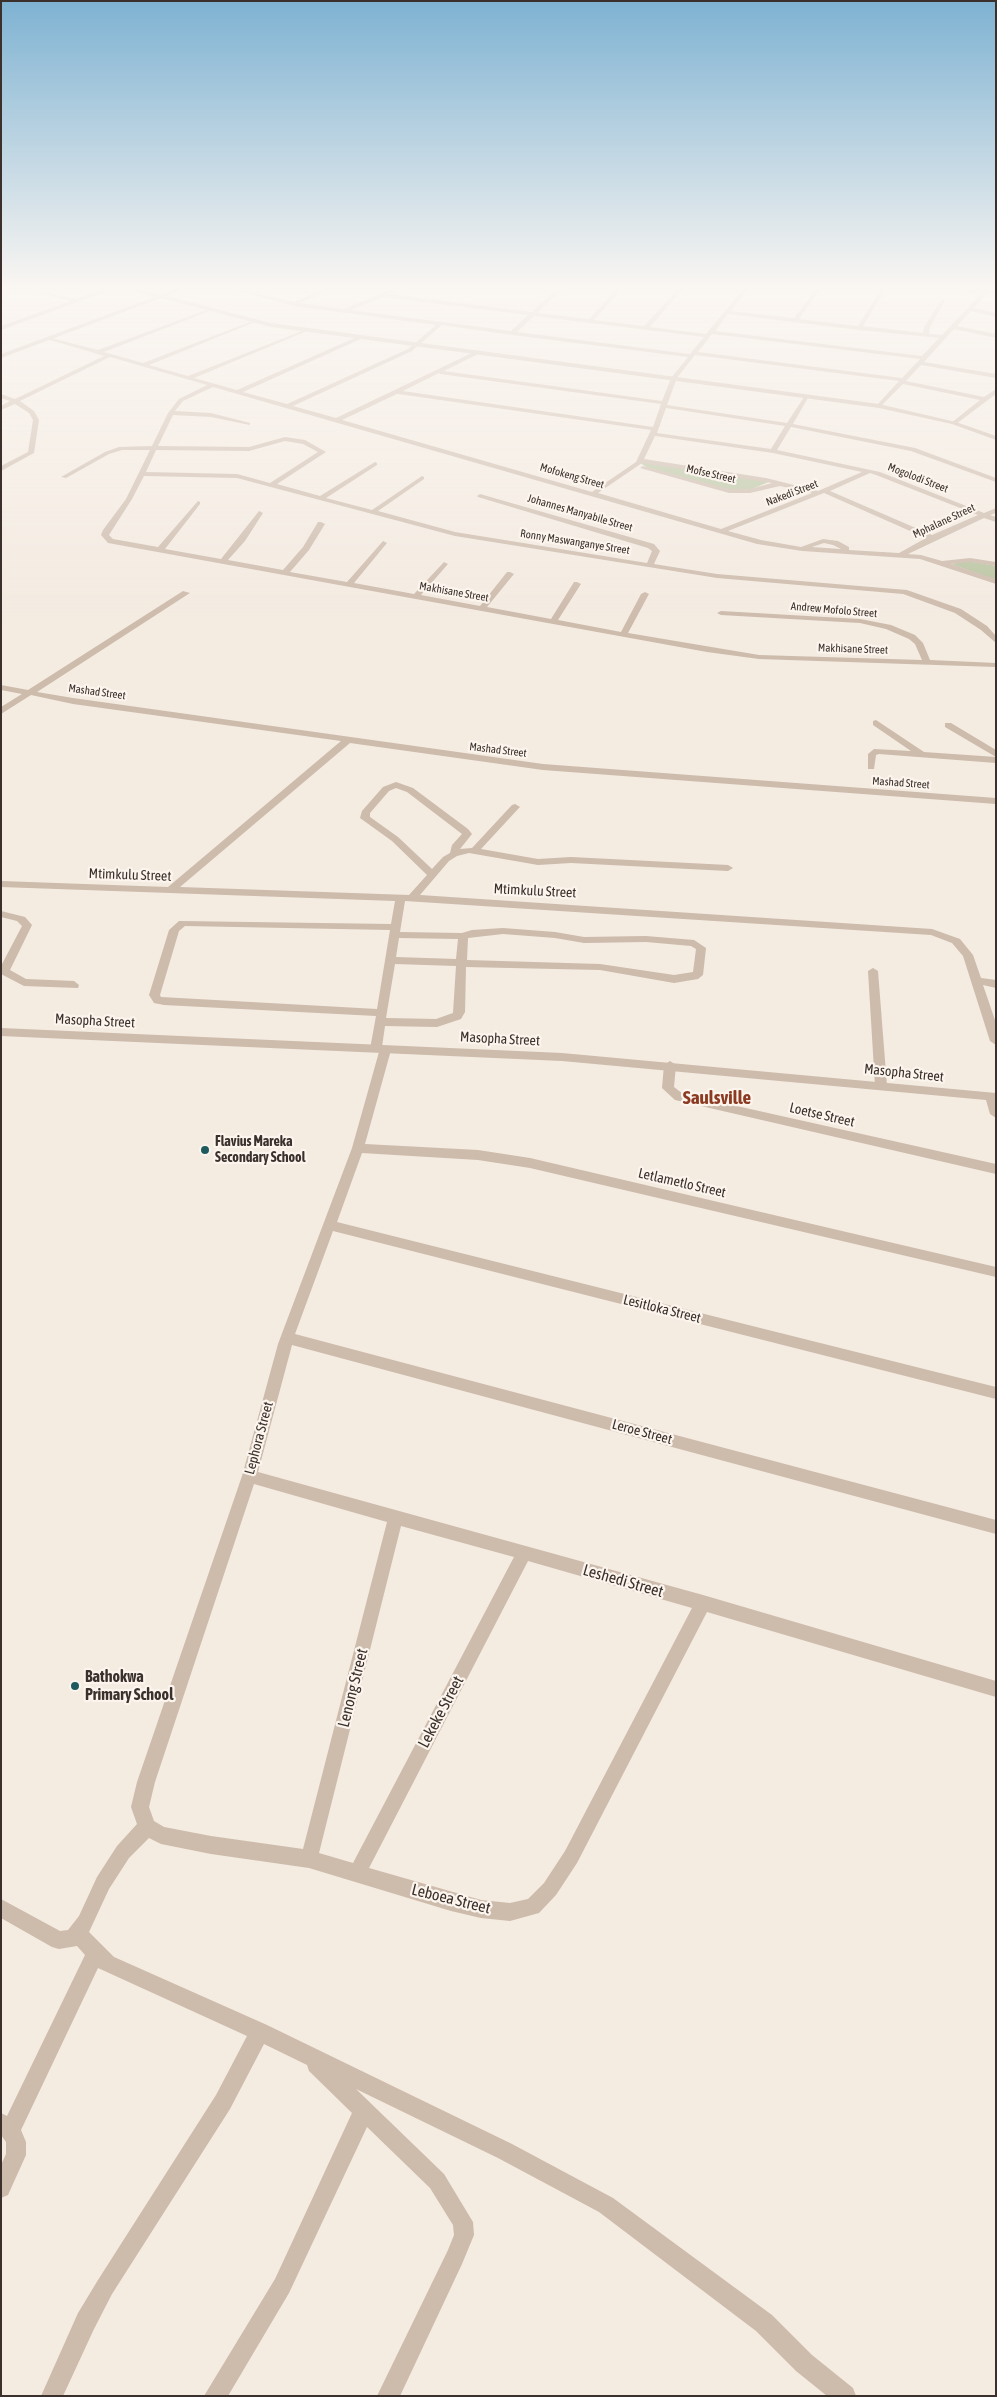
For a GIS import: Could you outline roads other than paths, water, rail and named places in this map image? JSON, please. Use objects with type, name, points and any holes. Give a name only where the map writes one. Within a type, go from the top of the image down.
[{"type":"street","points":[[1,469],[31,453],[34,442],[36,418],[13,400]]},
{"type":"street","name":"Makhisane Street","points":[[181,400],[171,413],[143,474],[105,535],[116,543],[707,650],[759,657],[996,666]]},
{"type":"street","name":"Mofokeng Street","points":[[267,400],[774,546],[802,549],[813,543],[823,541],[835,543],[849,552],[902,554],[942,563],[996,582]]},
{"type":"street","points":[[288,406],[301,400]]},
{"type":"street","points":[[338,420],[381,400]]},
{"type":"street","name":"Mogolodi Street","points":[[450,400],[773,451],[869,471],[901,481],[996,520]]},
{"type":"street","points":[[628,400],[790,425],[914,449],[996,480]]},
{"type":"street","points":[[594,494],[639,464],[665,400]]},
{"type":"street","points":[[773,451],[804,400]]},
{"type":"street","points":[[834,400],[879,406],[954,423],[996,438]]},
{"type":"street","points":[[879,406],[885,400]]},
{"type":"street","points":[[954,423],[984,400]]},
{"type":"street","points":[[1,408],[16,401]]},
{"type":"street","points":[[171,413],[206,414],[248,424]]},
{"type":"street","points":[[64,478],[116,449],[249,449],[285,439],[305,442],[323,452],[271,484]]},
{"type":"street","points":[[321,498],[375,464]]},
{"type":"street","name":"Mofse Street","points":[[639,464],[729,491],[750,491],[781,483]]},
{"type":"street","name":"Mofse Street","points":[[639,464],[781,483],[821,492],[932,538]]},
{"type":"street","name":"Nakedi Street","points":[[721,531],[869,471]]},
{"type":"street","name":"Ronny Maswanganye Street","points":[[143,474],[230,475],[271,484],[455,534],[736,578],[904,592],[958,611],[984,628],[996,642]]},
{"type":"street","points":[[373,512],[422,478]]},
{"type":"street","name":"Johannes Manyabile Street","points":[[480,496],[645,543],[656,551],[650,565]]},
{"type":"street","points":[[158,551],[175,533],[198,503]]},
{"type":"street","name":"Mphalane Street","points":[[902,554],[932,538],[996,510]]},
{"type":"street","points":[[222,562],[242,539],[259,514]]},
{"type":"street","points":[[285,573],[306,548],[321,524]]},
{"type":"street","points":[[349,585],[383,543]]},
{"type":"street","name":"Mofokeng Street","points":[[942,563],[970,560],[996,564]]},
{"type":"street","points":[[416,596],[444,564]]},
{"type":"street","points":[[482,609],[510,574]]},
{"type":"street","points":[[553,622],[577,584]]},
{"type":"street","points":[[1,712],[186,593]]},
{"type":"street","points":[[623,635],[645,594]]},
{"type":"street","name":"Andrew Mofolo Street","points":[[721,613],[860,622],[888,627],[912,637],[919,643],[927,664]]},
{"type":"street","name":"Mashad Street","points":[[1,687],[30,693],[543,767],[996,801]]},
{"type":"street","points":[[876,723],[921,754]]},
{"type":"street","points":[[948,725],[996,754]]},
{"type":"street","points":[[170,890],[349,739]]},
{"type":"street","points":[[871,767],[874,751],[996,760]]},
{"type":"street","points":[[412,898],[454,854],[457,845],[467,834],[410,790],[396,785],[386,789],[365,813],[365,818],[395,839],[432,875]]},
{"type":"street","points":[[474,851],[515,807]]},
{"type":"street","points":[[454,854],[474,851],[538,862],[576,861],[728,868]]},
{"type":"street","name":"Mtimkulu Street","points":[[1,884],[412,898],[606,909],[932,932],[949,937],[963,948],[970,960],[996,1042]]},
{"type":"street","name":"Lephora Street","points":[[147,1827],[140,1807],[146,1782],[249,1476],[288,1338],[358,1148],[380,1049],[380,1018],[400,898]]},
{"type":"street","points":[[1,914],[21,919],[28,924],[4,971],[24,982],[74,985]]},
{"type":"street","points":[[389,960],[461,963],[600,967],[674,979],[695,976],[699,973],[701,948],[694,943],[637,938],[584,940],[510,931],[463,936],[394,931],[183,923],[174,930],[154,995],[158,1000],[164,1001],[437,1023],[446,1022],[457,1016],[459,1012],[461,963],[463,936]]},
{"type":"street","points":[[873,971],[881,1086]]},
{"type":"street","points":[[978,981],[996,984]]},
{"type":"street","name":"Masopha Street","points":[[1,1032],[493,1053],[670,1065],[993,1097]]},
{"type":"street","name":"Loetse Street","points":[[670,1065],[668,1088],[679,1097],[996,1169]]},
{"type":"street","points":[[993,1097],[996,1114]]},
{"type":"street","name":"Letlametlo Street","points":[[358,1148],[478,1155],[530,1163],[996,1272]]},
{"type":"street","name":"Lesitloka Street","points":[[329,1225],[996,1393]]},
{"type":"street","name":"Leroe Street","points":[[288,1338],[996,1527]]},
{"type":"street","name":"Leshedi Street","points":[[249,1476],[703,1603],[996,1689]]},
{"type":"street","name":"Lenong Street","points":[[309,1859],[396,1517]]},
{"type":"street","name":"Lekeke Street","points":[[358,1872],[524,1553]]},
{"type":"street","name":"Leboea Street","points":[[147,1827],[161,1835],[211,1846],[309,1859],[358,1872],[451,1902],[481,1909],[510,1912],[533,1907],[550,1889],[571,1858],[703,1603]]},
{"type":"street","points":[[1,1908],[60,1940],[73,1938],[78,1934],[108,1874],[123,1852],[147,1827]]},
{"type":"street","points":[[78,1934],[95,1955],[120,1971],[260,2032],[504,2151],[606,2205],[764,2323],[804,2362],[845,2396]]},
{"type":"street","points":[[1,2188],[16,2155],[16,2142],[6,2126],[95,1955]]},
{"type":"street","points":[[52,2396],[86,2321],[105,2287],[149,2214],[223,2102],[260,2032]]},
{"type":"street","points":[[309,2057],[437,2181],[458,2211],[463,2222],[464,2235],[430,2312],[388,2396]]},
{"type":"street","points":[[215,2396],[282,2286],[364,2110]]},
{"type":"place","name":"Flavius Mareka Secondary School","points":[[205,1150]]},
{"type":"place","name":"Bathokwa Primary School","points":[[75,1686]]},
{"type":"district","name":"Saulsville","points":[[717,1098]]}]
